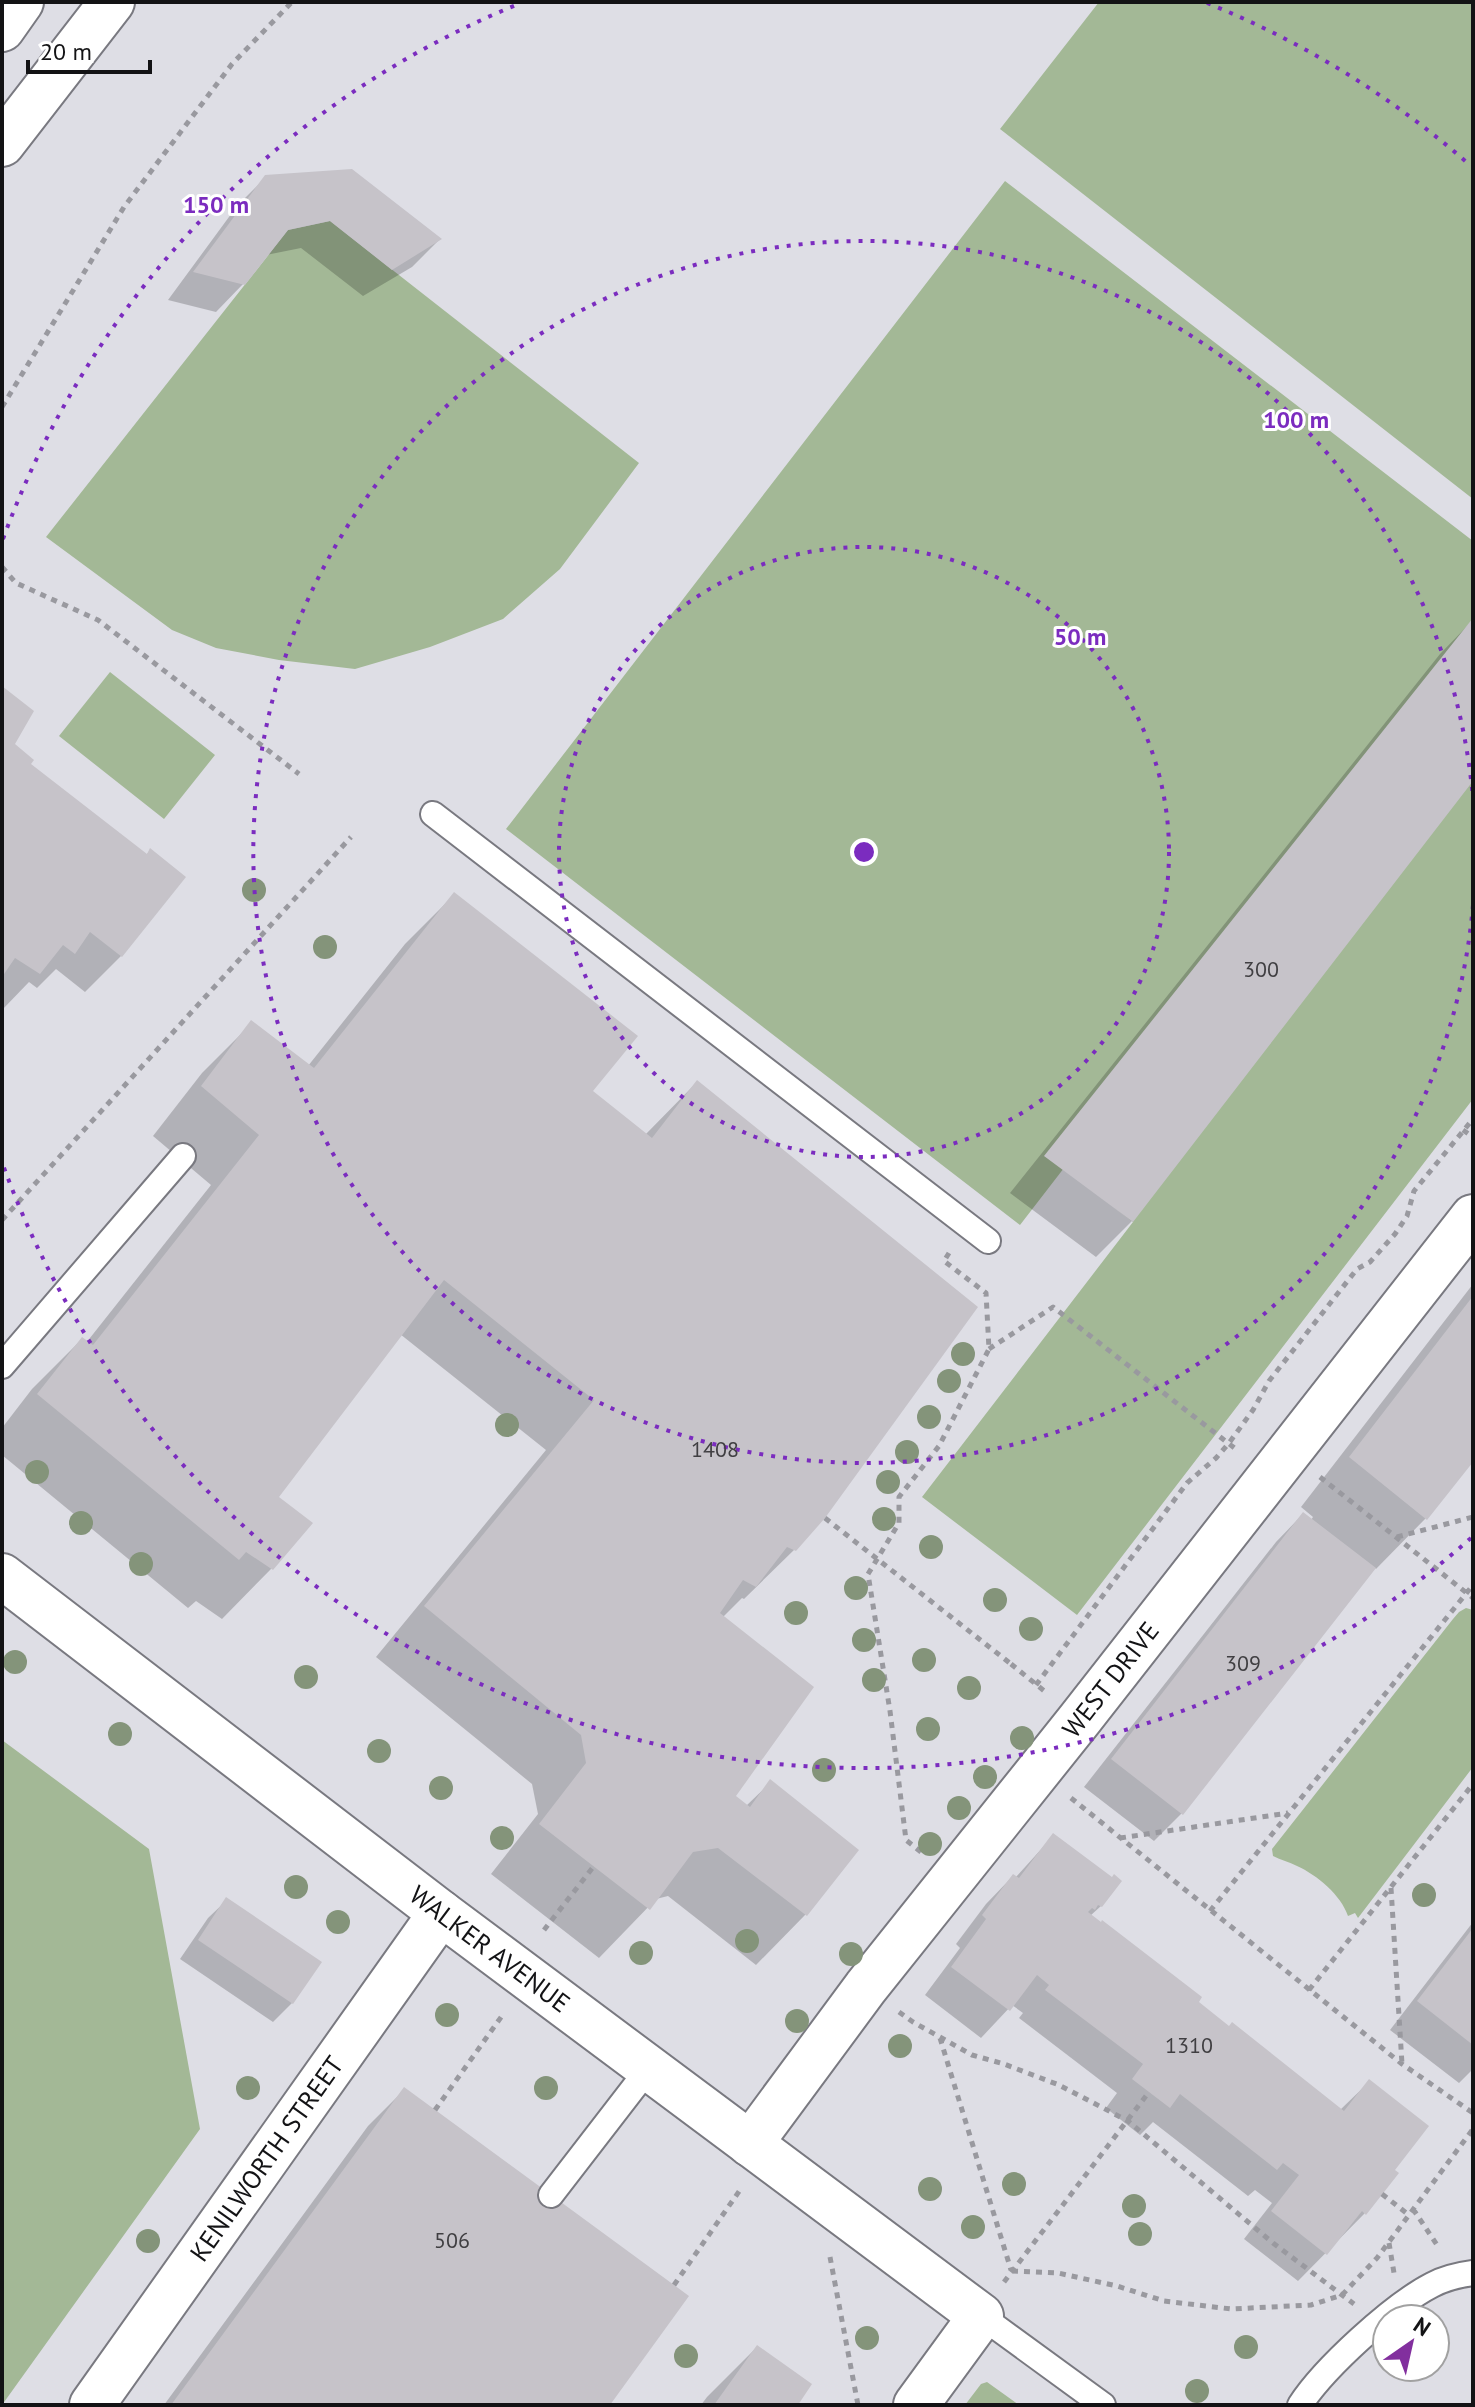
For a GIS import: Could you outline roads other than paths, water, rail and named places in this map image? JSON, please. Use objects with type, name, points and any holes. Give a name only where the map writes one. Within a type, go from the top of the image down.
[{"type":"street","points":[[2,29],[21,2]]},
{"type":"street","points":[[2,144],[112,2]]},
{"type":"street","name":"WEST DRIVE","points":[[749,2162],[866,1987],[1473,1217]]},
{"type":"street","name":"WALKER AVENUE","points":[[2,1576],[441,1913],[649,2068],[749,2162],[981,2316]]},
{"type":"street","name":"KENILWORTH STREET","points":[[92,2405],[441,1913]]},
{"type":"street","points":[[916,2405],[981,2316]]},
{"type":"lane","points":[[433,814],[988,1241]]},
{"type":"lane","points":[[2,1366],[183,1156]]},
{"type":"lane","points":[[551,2195],[649,2068]]},
{"type":"lane","points":[[1302,2402],[1333,2365],[1408,2301],[1430,2286],[1453,2276],[1473,2273]]},
{"type":"lane","points":[[981,2316],[1103,2405]]}]
